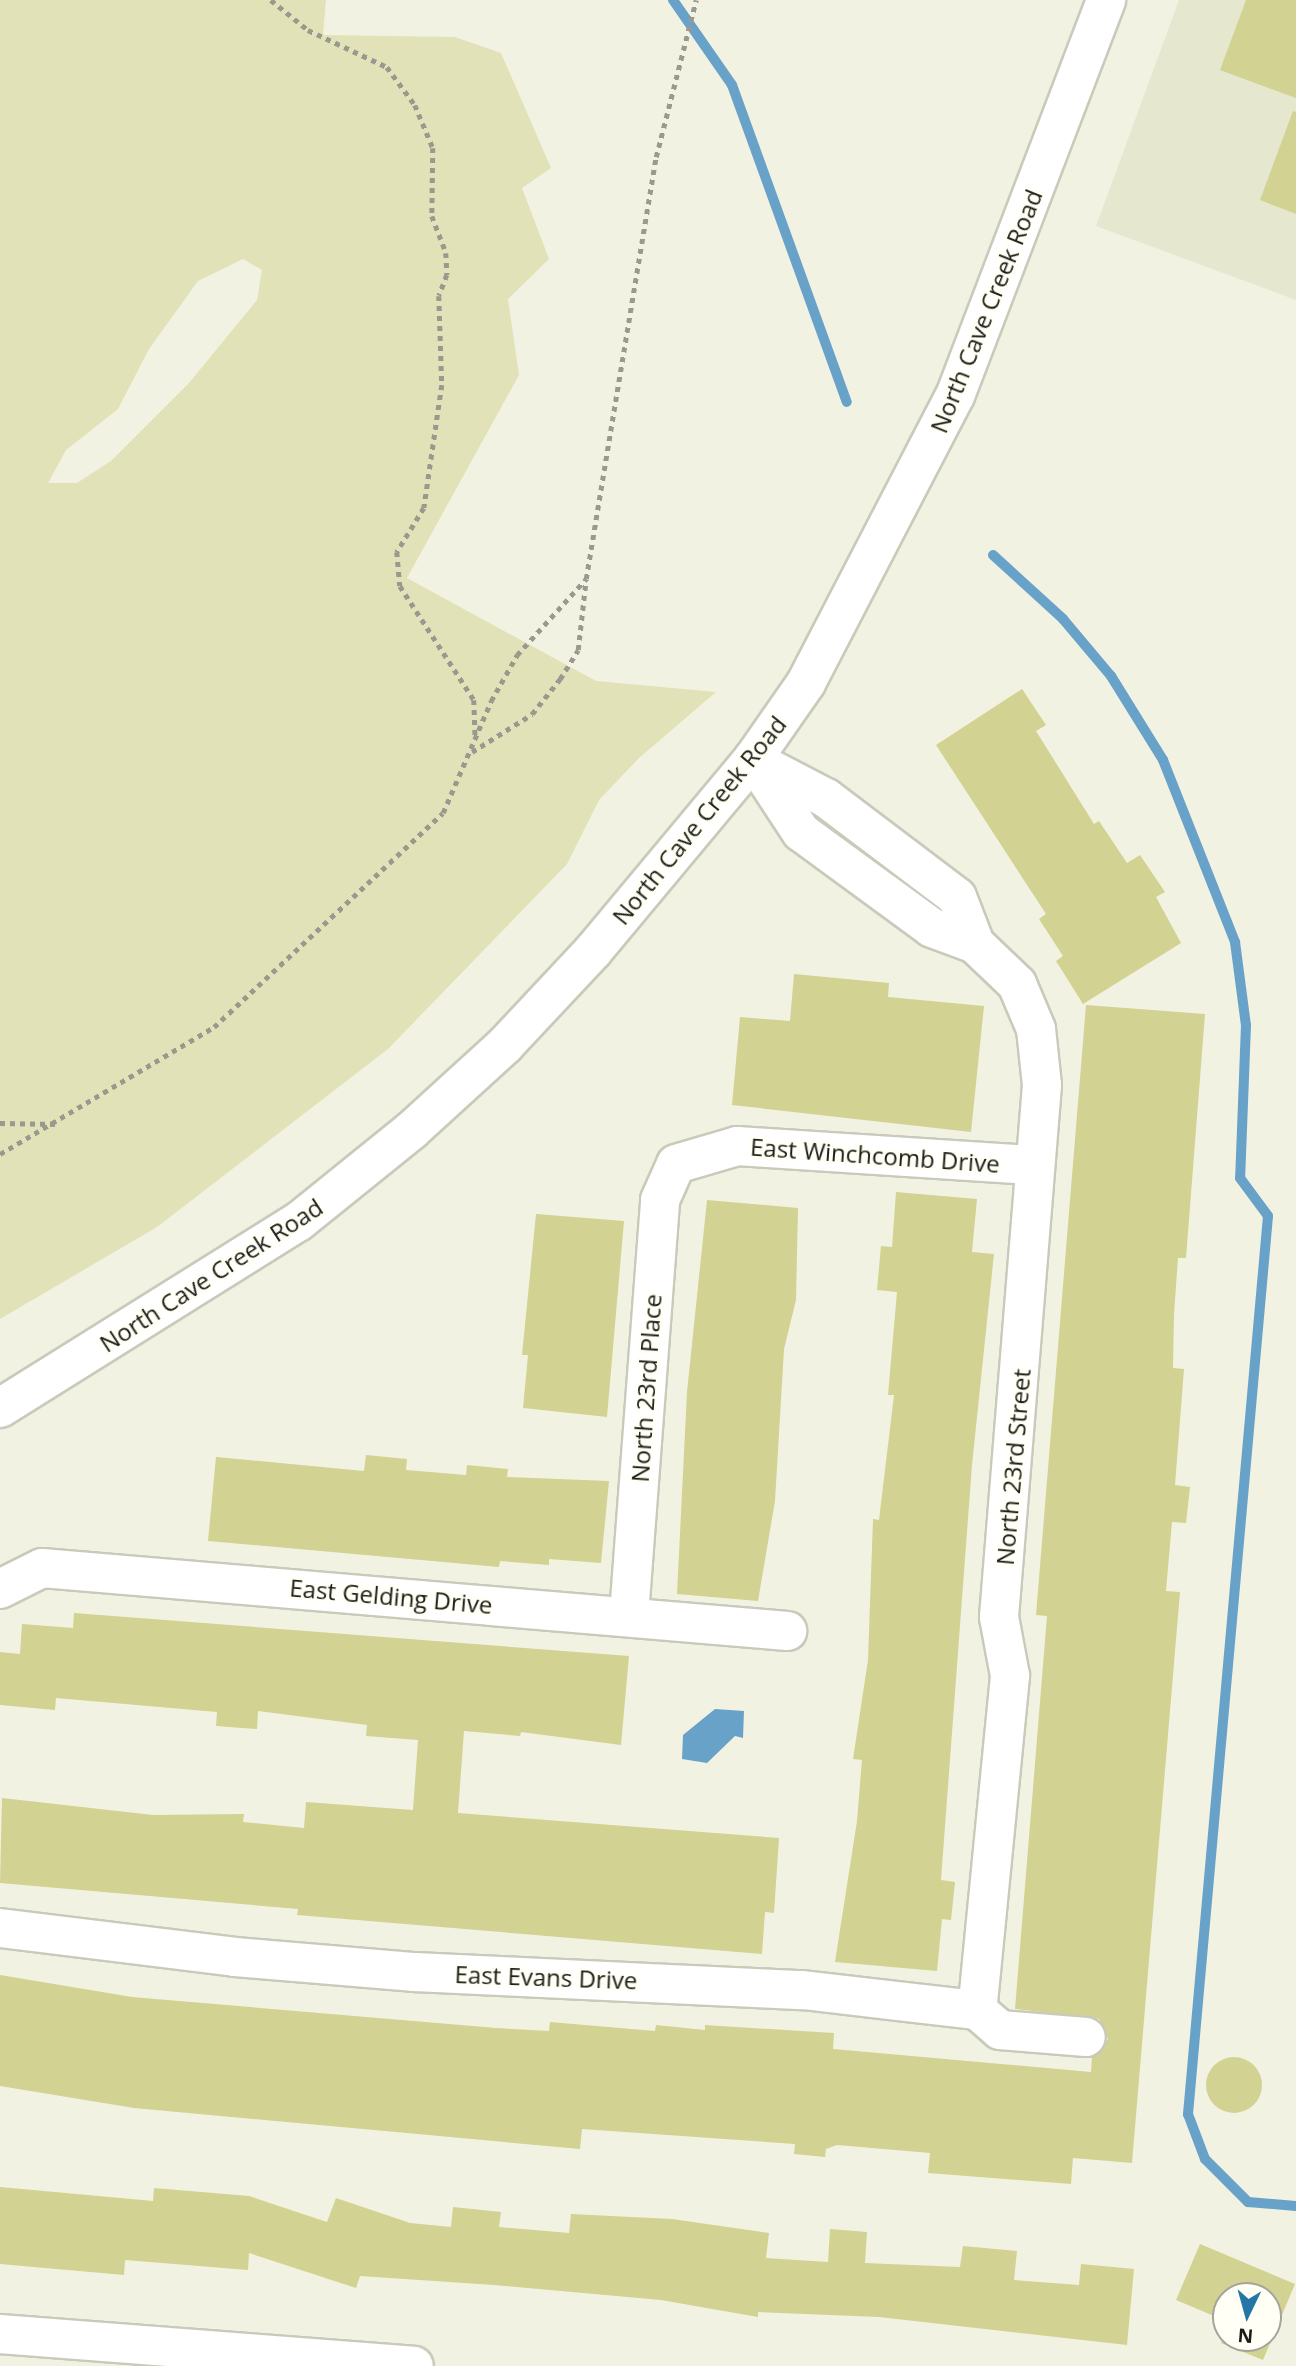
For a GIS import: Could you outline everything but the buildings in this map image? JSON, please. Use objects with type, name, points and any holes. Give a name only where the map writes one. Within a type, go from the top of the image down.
[{"type":"street","name":"North Cave Creek Road","points":[[0,1408],[298,1222],[412,1130],[505,1045],[593,951],[753,760],[806,682],[955,396],[1106,0]]},
{"type":"street","name":"North 23rd Street","points":[[753,760],[826,798],[957,897],[975,944],[1017,984],[1036,1029],[1042,1084],[999,1617],[1010,1676],[977,2010]]},
{"type":"street","name":"East Winchcomb Drive","points":[[676,1164],[737,1146],[1034,1165]]},
{"type":"street","name":"North 23rd Place","points":[[629,1615],[660,1200],[676,1164]]},
{"type":"street","name":"East Gelding Drive","points":[[0,1589],[42,1568],[629,1615],[787,1631]]},
{"type":"street","name":"East Evans Drive","points":[[0,1928],[248,1958],[803,1990],[977,2010],[1000,2030],[1086,2037]]},
{"type":"street","points":[[0,2334],[414,2366]]},
{"type":"path","points":[[271,0],[308,30],[387,67],[415,105],[433,148],[432,216],[446,253],[447,275],[439,296],[442,385],[424,508],[397,552],[400,586],[474,700],[475,741]]},
{"type":"path","points":[[471,752],[532,714],[560,679],[578,650],[586,579],[656,157],[696,0]]},
{"type":"path","points":[[0,1154],[56,1124],[214,1027],[443,813],[517,655],[586,579]]},
{"type":"path","points":[[0,1123],[56,1124]]},
{"type":"shaded area","points":[[1179,0],[1296,0],[1296,300],[1096,226]]},
{"type":"green space","points":[[0,0],[326,0],[323,35],[455,37],[501,53],[551,168],[522,188],[549,259],[508,299],[519,375],[407,578],[596,681],[716,692],[639,758],[599,800],[567,864],[388,1049],[157,1227],[0,1319]],"holes":[[[243,259],[262,270],[257,300],[189,383],[111,461],[77,483],[48,483],[66,450],[118,409],[149,349],[198,281]]]},
{"type":"water","points":[[715,1709],[744,1711],[743,1738],[735,1736],[707,1763],[682,1759],[683,1735]]},
{"type":"waterway","points":[[673,0],[732,85],[847,402]]},
{"type":"waterway","points":[[993,555],[1063,619],[1111,676],[1163,760],[1235,942],[1246,1025],[1240,1178],[1268,1216],[1188,2114],[1205,2159],[1248,2202],[1296,2206]]}]
